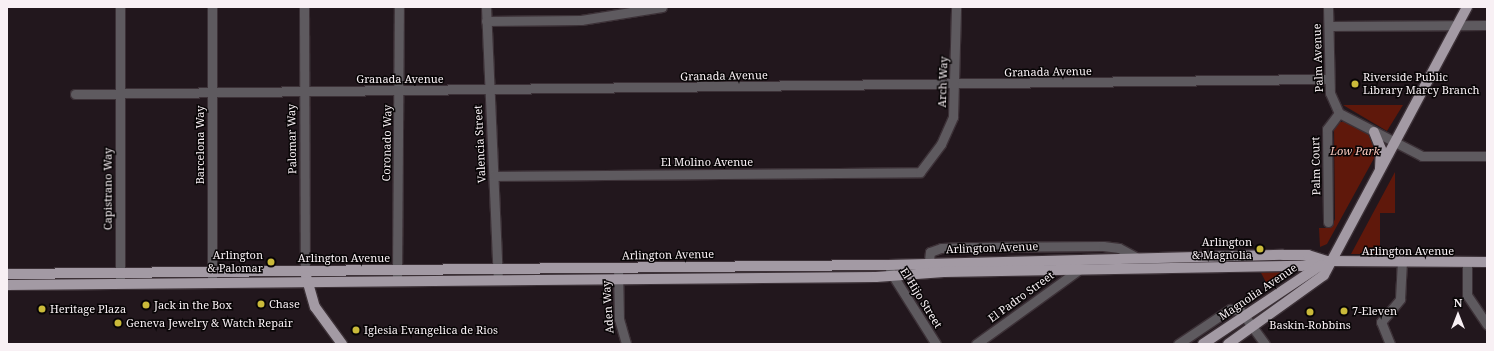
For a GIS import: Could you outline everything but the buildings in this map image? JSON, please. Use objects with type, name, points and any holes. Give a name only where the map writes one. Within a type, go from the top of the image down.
[{"type":"main road","name":"Magnolia Avenue","points":[[1228,344],[1254,327],[1324,275],[1328,262],[1396,144],[1468,7]]},
{"type":"main road","points":[[1374,132],[1381,149],[1380,173]]},
{"type":"main road","name":"Arlington Avenue","points":[[7,274],[212,283],[307,282],[498,268],[888,265],[929,261],[1049,258],[1308,255],[1328,262]]},
{"type":"main road","name":"Magnolia Avenue","points":[[1203,344],[1288,286],[1328,262]]},
{"type":"main road","name":"Arlington Avenue","points":[[7,285],[212,271],[305,270],[498,280],[891,276],[1080,269],[1283,266],[1328,262],[1487,262]]},
{"type":"main road","points":[[1283,266],[1288,273],[1288,286]]},
{"type":"main road","points":[[305,270],[307,282],[315,307],[342,344]]},
{"type":"street","name":"Capistrano Way","points":[[120,7],[120,278]]},
{"type":"street","name":"Barcelona Way","points":[[212,7],[212,283]]},
{"type":"street","name":"Palomar Way","points":[[304,7],[305,270]]},
{"type":"street","name":"Coronado Way","points":[[398,275],[400,90],[399,7]]},
{"type":"street","name":"Valencia Street","points":[[486,7],[498,280]]},
{"type":"street","points":[[486,21],[581,20],[662,7]]},
{"type":"street","name":"Arch Way","points":[[920,172],[941,144],[953,117],[956,85],[956,7]]},
{"type":"street","name":"Palm Avenue","points":[[1328,7],[1330,93],[1339,113]]},
{"type":"street","points":[[1329,26],[1487,25]]},
{"type":"street","name":"Granada Avenue","points":[[119,94],[212,94],[400,90],[489,92],[1329,79]]},
{"type":"street","points":[[75,94],[119,94]]},
{"type":"street","points":[[1339,113],[1396,144],[1422,156],[1487,156]]},
{"type":"street","name":"Palm Court","points":[[1328,222],[1327,129],[1339,113]]},
{"type":"street","name":"El Molino Avenue","points":[[494,176],[920,172]]},
{"type":"street","points":[[929,261],[930,252],[941,248],[1048,246],[1118,248],[1136,257]]},
{"type":"street","points":[[1048,246],[1049,258]]},
{"type":"street","points":[[1390,344],[1381,322],[1400,298],[1402,263]]},
{"type":"street","points":[[1467,263],[1467,295],[1487,325]]},
{"type":"street","name":"El Hijo Street","points":[[888,265],[891,276],[936,344]]},
{"type":"street","name":"Aden Way","points":[[618,268],[619,319],[626,344]]},
{"type":"street","name":"El Padro Street","points":[[976,344],[1080,269]]},
{"type":"street","points":[[1178,344],[1230,309],[1240,310],[1245,315],[1265,344]]},
{"type":"green space","name":"Low Park","points":[[1343,105],[1403,105],[1387,131]]},
{"type":"green space","name":"Low Park","points":[[1338,122],[1345,122],[1370,135],[1378,151],[1327,244],[1320,247],[1319,228],[1331,228],[1335,219],[1334,126]]},
{"type":"green space","name":"Low Park","points":[[1395,172],[1395,213],[1380,213],[1380,254],[1351,254]]},
{"type":"green space","points":[[1260,271],[1279,271],[1283,275],[1268,286]]},
{"type":"place","name":"Riverside Public Library Marcy Branch","points":[[1355,84]]},
{"type":"place","name":"Arlington & Magnolia","points":[[1260,249]]},
{"type":"place","name":"Arlington & Palomar","points":[[271,262]]},
{"type":"place","name":"Chase","points":[[261,304]]},
{"type":"place","name":"Jack in the Box","points":[[146,305]]},
{"type":"place","name":"Heritage Plaza","points":[[42,309]]},
{"type":"place","name":"7-Eleven","points":[[1344,311]]},
{"type":"place","name":"Baskin-Robbins","points":[[1310,312]]},
{"type":"place","name":"Geneva Jewelry & Watch Repair","points":[[118,323]]},
{"type":"place","name":"Iglesia Evangelica de Rios","points":[[356,330]]}]
